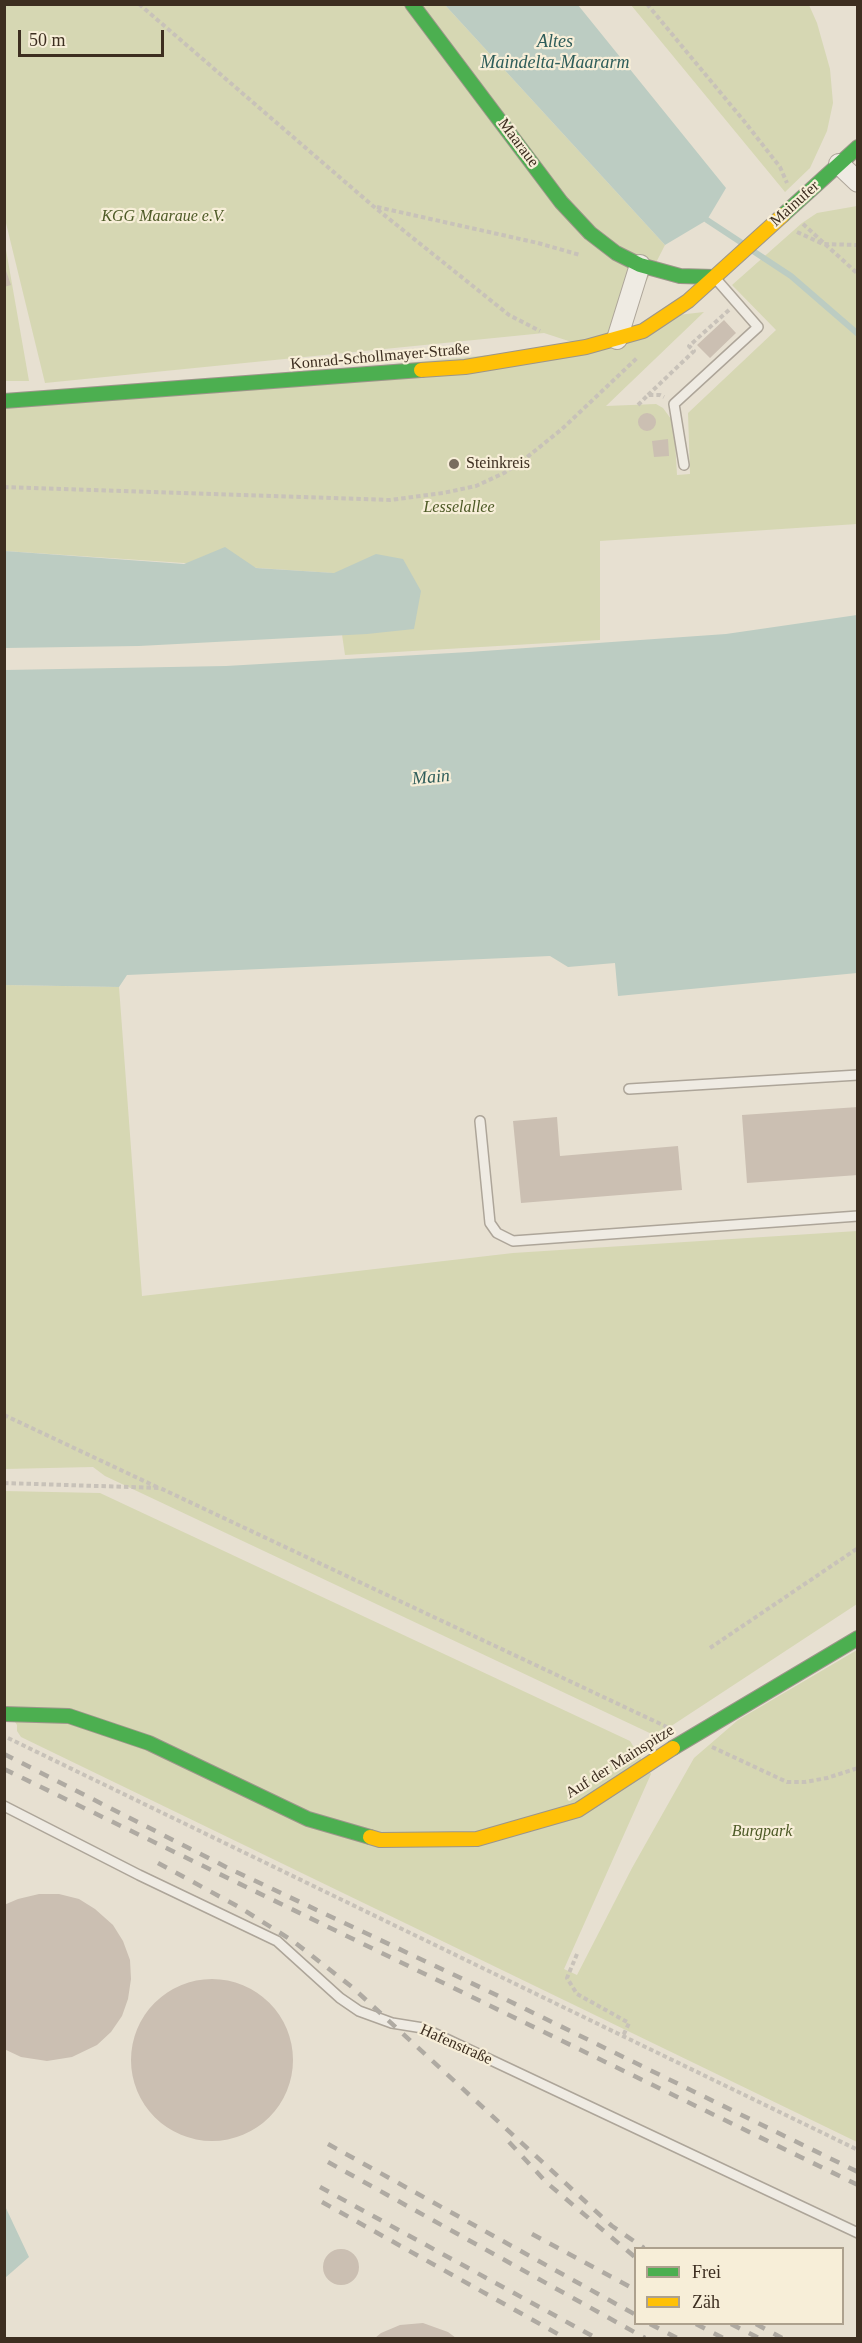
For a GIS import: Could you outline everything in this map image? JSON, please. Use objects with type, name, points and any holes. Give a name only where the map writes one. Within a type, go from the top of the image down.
[{"type":"street","name":"Maaraue","points":[[412,4],[576,219],[603,245],[640,265],[680,276],[714,278]]},
{"type":"street","name":"Mainufer","points":[[736,258],[858,147]]},
{"type":"street","points":[[839,164],[858,182]]},
{"type":"street","name":"Konrad-Schollmayer-Straße","points":[[4,400],[465,367],[586,347],[643,331],[669,316],[736,258]]},
{"type":"street","points":[[617,339],[640,265]]},
{"type":"street","name":"Auf der Mainspitze","points":[[4,1714],[69,1716],[149,1743],[308,1820],[380,1840],[477,1839],[578,1810],[692,1736],[858,1638]]},
{"type":"lane","points":[[684,465],[674,404],[758,327],[714,278]]},
{"type":"lane","points":[[629,1089],[858,1075]]},
{"type":"lane","points":[[480,1121],[490,1223],[497,1233],[513,1241],[858,1216]]},
{"type":"lane","name":"Hafenstraße","points":[[4,1806],[276,1941],[340,1998],[359,2011],[392,2023],[423,2028],[858,2233]]},
{"type":"path","points":[[139,4],[373,206],[509,315],[544,333]]},
{"type":"path","points":[[647,4],[780,167],[793,206],[823,243],[858,274]]},
{"type":"path","points":[[373,206],[538,243],[585,256]]},
{"type":"path","points":[[823,243],[858,245]]},
{"type":"path","points":[[638,405],[694,351],[689,346],[737,303]]},
{"type":"path","points":[[4,487],[390,500],[443,493],[476,486],[504,473],[549,440],[620,376]]},
{"type":"path","points":[[648,395],[660,395],[674,404]]},
{"type":"path","points":[[4,1416],[787,1782],[827,1778],[858,1768]]},
{"type":"path","points":[[4,1483],[160,1488]]},
{"type":"path","points":[[710,1648],[858,1548]]},
{"type":"path","points":[[4,1736],[858,2150]]},
{"type":"path","points":[[577,1954],[567,1978],[577,1994],[629,2023],[623,2036]]},
{"type":"green space","points":[[4,5],[445,5],[665,245],[617,339],[669,316],[704,312],[606,406],[656,404],[663,408],[674,423],[677,475],[690,474],[688,413],[776,330],[732,285],[802,223],[817,213],[857,206],[857,524],[600,541],[600,640],[345,655],[333,573],[5,551],[5,401],[584,346],[544,333],[45,383],[5,219]]},
{"type":"green space","points":[[631,5],[809,5],[817,23],[830,69],[833,103],[827,131],[810,168],[785,192]]},
{"type":"green space","points":[[5,244],[29,381],[5,381]]},
{"type":"green space","points":[[5,985],[119,987],[142,1296],[513,1253],[857,1231],[857,1604],[656,1736],[105,1476],[93,1467],[5,1469]]},
{"type":"green space","name":"Burgpark","points":[[4,1491],[100,1493],[630,1741],[651,1774],[564,1969],[577,1975],[632,1868],[694,1758],[738,1720],[857,1650],[857,2142],[21,1737],[17,1731],[17,1725],[5,1707]]},
{"type":"water","name":"Altes Maindelta-Maararm","points":[[445,5],[578,5],[726,188],[707,220],[665,245]]},
{"type":"water","points":[[225,547],[256,568],[334,573],[376,554],[403,559],[421,591],[414,629],[367,634],[139,646],[5,648],[5,551],[184,564]]},
{"type":"water","name":"Main","points":[[857,615],[857,973],[618,996],[615,963],[568,967],[550,956],[127,975],[119,987],[5,985],[5,670],[226,666],[469,652],[726,634]]},
{"type":"water","points":[[4,2204],[29,2257],[5,2278],[4,2278]]},
{"type":"building","points":[[4,265],[11,285],[4,287]]},
{"type":"building","points":[[724,320],[736,333],[710,358],[697,345]]},
{"type":"building","points":[[643,413],[651,413],[656,418],[654,429],[643,431],[638,426],[638,418]]},
{"type":"building","points":[[668,439],[669,456],[654,457],[652,441]]},
{"type":"building","points":[[858,1107],[858,1175],[747,1183],[742,1115]]},
{"type":"building","points":[[557,1117],[560,1156],[678,1146],[682,1190],[521,1203],[513,1121]]},
{"type":"building","points":[[39,1894],[59,1894],[79,1899],[113,1925],[123,1941],[130,1960],[131,1979],[128,1999],[122,2016],[111,2032],[97,2045],[72,2057],[47,2061],[21,2057],[4,2049],[4,1905]]},
{"type":"building","points":[[212,1979],[228,1980],[243,1985],[270,2002],[287,2029],[292,2044],[292,2076],[287,2091],[270,2118],[243,2135],[228,2140],[212,2141],[196,2140],[181,2135],[154,2118],[137,2091],[132,2076],[131,2060],[132,2044],[137,2029],[154,2002],[181,1985],[196,1980]]},
{"type":"building","points":[[341,2249],[354,2254],[359,2267],[354,2280],[341,2285],[328,2280],[323,2267],[328,2254]]},
{"type":"building","points":[[423,2323],[448,2332],[456,2338],[375,2338],[400,2325]]},
{"type":"waterway","points":[[707,220],[742,243]]},
{"type":"waterway","points":[[753,251],[791,276],[858,334]]},
{"type":"railway","points":[[4,1754],[228,1868],[505,1999],[858,2172]]},
{"type":"railway","points":[[4,1769],[858,2185]]},
{"type":"railway","points":[[158,1863],[239,1907],[293,1941],[352,1987],[612,2226],[643,2247]]},
{"type":"railway","points":[[509,2142],[547,2183],[634,2256]]},
{"type":"railway","points":[[328,2144],[634,2314]]},
{"type":"railway","points":[[328,2162],[645,2338]]},
{"type":"railway","points":[[320,2187],[596,2338]]},
{"type":"railway","points":[[322,2202],[565,2338]]},
{"type":"railway","points":[[532,2234],[634,2289]]},
{"type":"railway","points":[[652,2325],[677,2338]]},
{"type":"railway","points":[[698,2325],[723,2338]]},
{"type":"railway","points":[[733,2325],[759,2338]]},
{"type":"railway","points":[[758,2325],[782,2338]]},
{"type":"traffic: fast","points":[[412,4],[561,202],[590,233],[616,253],[640,265],[680,276],[714,277]]},
{"type":"traffic: fast","points":[[783,215],[858,147]]},
{"type":"traffic: fast","points":[[4,401],[421,370]]},
{"type":"traffic: fast","points":[[673,1748],[858,1638]]},
{"type":"traffic: fast","points":[[4,1714],[69,1716],[149,1743],[308,1819],[370,1837]]},
{"type":"traffic: slow","points":[[421,370],[465,367],[586,347],[643,331],[688,301],[783,215]]},
{"type":"traffic: slow","points":[[370,1837],[380,1840],[477,1839],[578,1810],[673,1748]]},
{"type":"place","name":"Steinkreis","points":[[454,464]]},
{"type":"park label","name":"KGG Maaraue e.V.","points":[[163,217]]},
{"type":"park label","name":"Lesselallee","points":[[459,508]]}]
